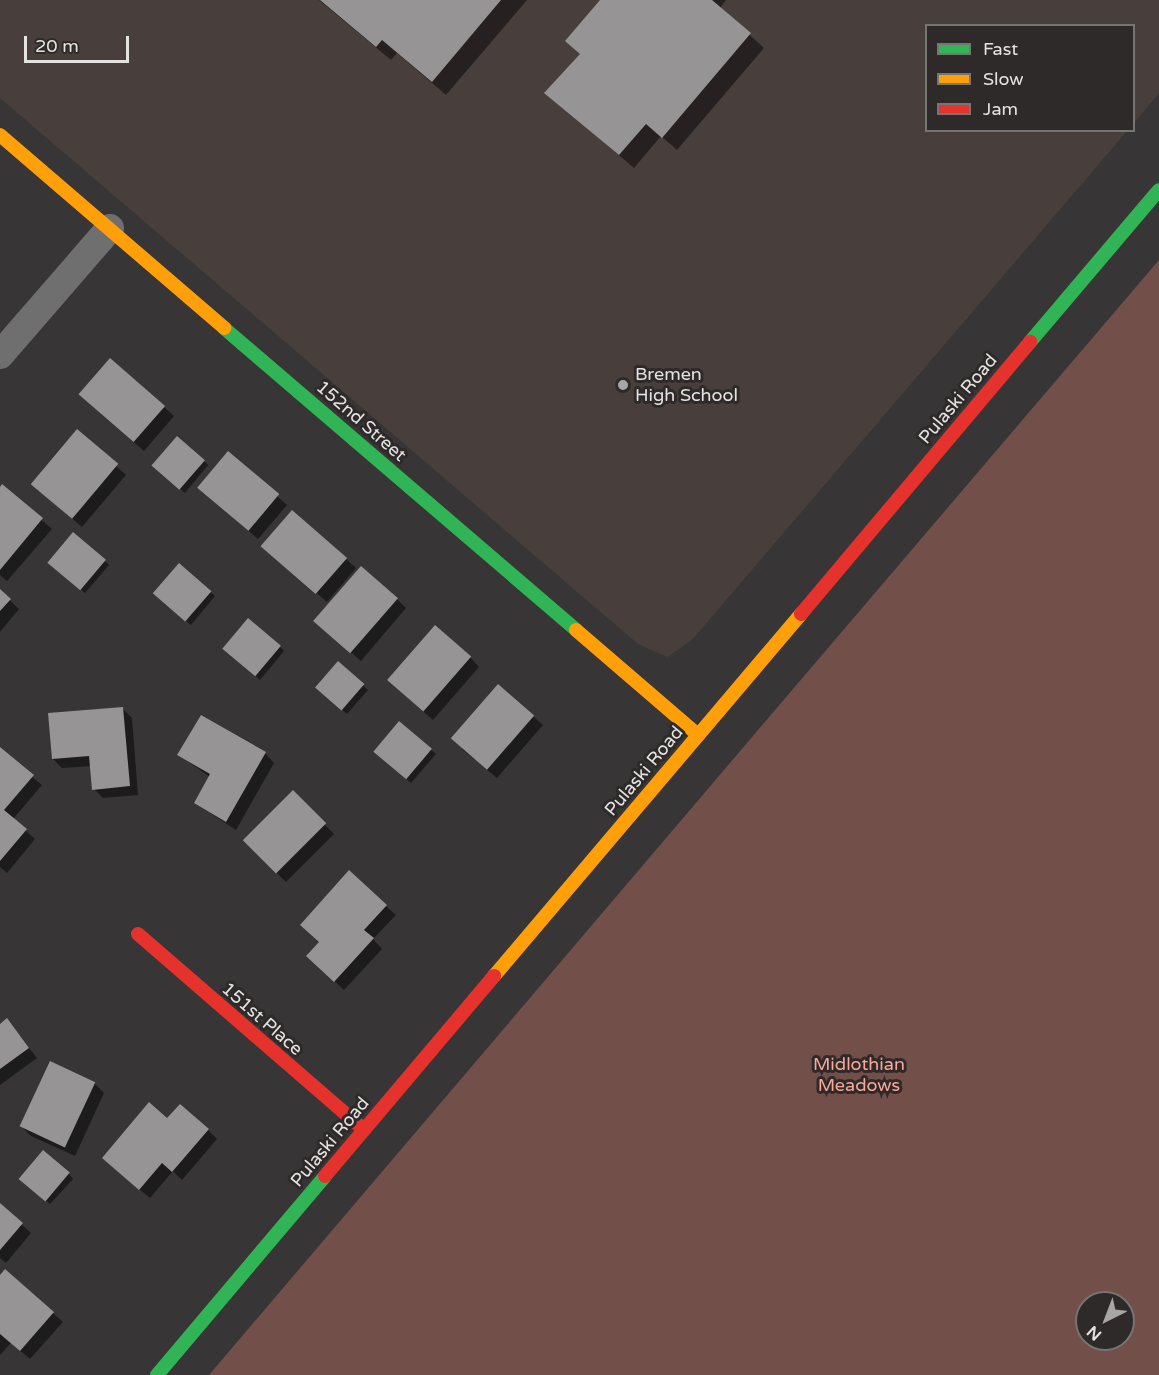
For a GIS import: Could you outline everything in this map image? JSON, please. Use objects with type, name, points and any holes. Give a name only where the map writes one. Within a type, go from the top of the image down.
[{"type":"main road","name":"152nd Street","points":[[0,135],[698,735]]},
{"type":"main road","name":"Pulaski Road","points":[[157,1375],[1159,190]]},
{"type":"main road","name":"151st Place","points":[[138,934],[364,1130]]},
{"type":"street","points":[[0,355],[110,228]]},
{"type":"shaded area","name":"Bremen High School","points":[[0,0],[1159,0],[1159,93],[1135,122],[1135,24],[925,24],[925,132],[1126,132],[692,640],[667,657],[638,644],[0,98]]},
{"type":"green space","name":"Midlothian Meadows","points":[[1159,260],[1159,1375],[209,1375]]},
{"type":"building","points":[[320,0],[501,0],[432,82],[382,40],[376,47]]},
{"type":"building","points":[[600,0],[712,0],[751,33],[662,138],[646,124],[619,155],[544,93],[580,54],[565,41]]},
{"type":"building","points":[[110,358],[165,406],[134,442],[79,394]]},
{"type":"building","points":[[77,429],[118,464],[72,519],[31,484]]},
{"type":"building","points":[[177,436],[205,460],[179,490],[151,465]]},
{"type":"building","points":[[228,451],[279,494],[248,531],[197,488]]},
{"type":"building","points":[[2,484],[43,518],[0,570],[0,487]]},
{"type":"building","points":[[292,510],[347,558],[316,594],[261,546]]},
{"type":"building","points":[[73,532],[106,560],[80,590],[47,563]]},
{"type":"building","points":[[179,563],[211,591],[185,621],[153,593]]},
{"type":"building","points":[[361,566],[398,598],[350,653],[313,621]]},
{"type":"building","points":[[0,589],[11,599],[0,611]]},
{"type":"building","points":[[248,618],[281,646],[255,676],[222,649]]},
{"type":"building","points":[[435,625],[471,656],[423,712],[387,680]]},
{"type":"building","points":[[338,661],[364,684],[341,710],[315,687]]},
{"type":"building","points":[[498,684],[534,715],[487,770],[451,738]]},
{"type":"building","points":[[123,707],[130,786],[92,790],[89,756],[52,759],[48,713]]},
{"type":"building","points":[[201,715],[266,752],[226,822],[194,803],[210,774],[177,755]]},
{"type":"building","points":[[399,721],[432,749],[406,779],[373,752]]},
{"type":"building","points":[[0,747],[34,775],[4,810],[27,829],[0,861]]},
{"type":"building","points":[[293,790],[326,823],[276,873],[243,840]]},
{"type":"building","points":[[349,870],[387,905],[364,930],[374,938],[334,982],[306,956],[319,942],[300,925]]},
{"type":"building","points":[[7,1018],[29,1048],[0,1069],[0,1024]]},
{"type":"building","points":[[50,1061],[95,1082],[65,1147],[20,1126]]},
{"type":"building","points":[[149,1102],[167,1118],[180,1104],[209,1129],[172,1172],[162,1163],[139,1190],[102,1158]]},
{"type":"building","points":[[43,1150],[70,1172],[45,1202],[19,1179]]},
{"type":"building","points":[[0,1203],[23,1223],[0,1250]]},
{"type":"building","points":[[5,1269],[54,1312],[20,1351],[0,1334],[0,1275]]},
{"type":"traffic: fast","points":[[1030,342],[1159,190]]},
{"type":"traffic: fast","points":[[224,328],[576,630]]},
{"type":"traffic: fast","points":[[157,1375],[325,1176]]},
{"type":"traffic: slow","points":[[0,135],[224,328]]},
{"type":"traffic: slow","points":[[494,976],[801,614]]},
{"type":"traffic: slow","points":[[576,630],[698,735]]},
{"type":"traffic: jam","points":[[801,614],[1030,342]]},
{"type":"traffic: jam","points":[[138,934],[364,1130]]},
{"type":"traffic: jam","points":[[325,1176],[494,976]]},
{"type":"place","name":"Bremen High School","points":[[623,385]]}]
